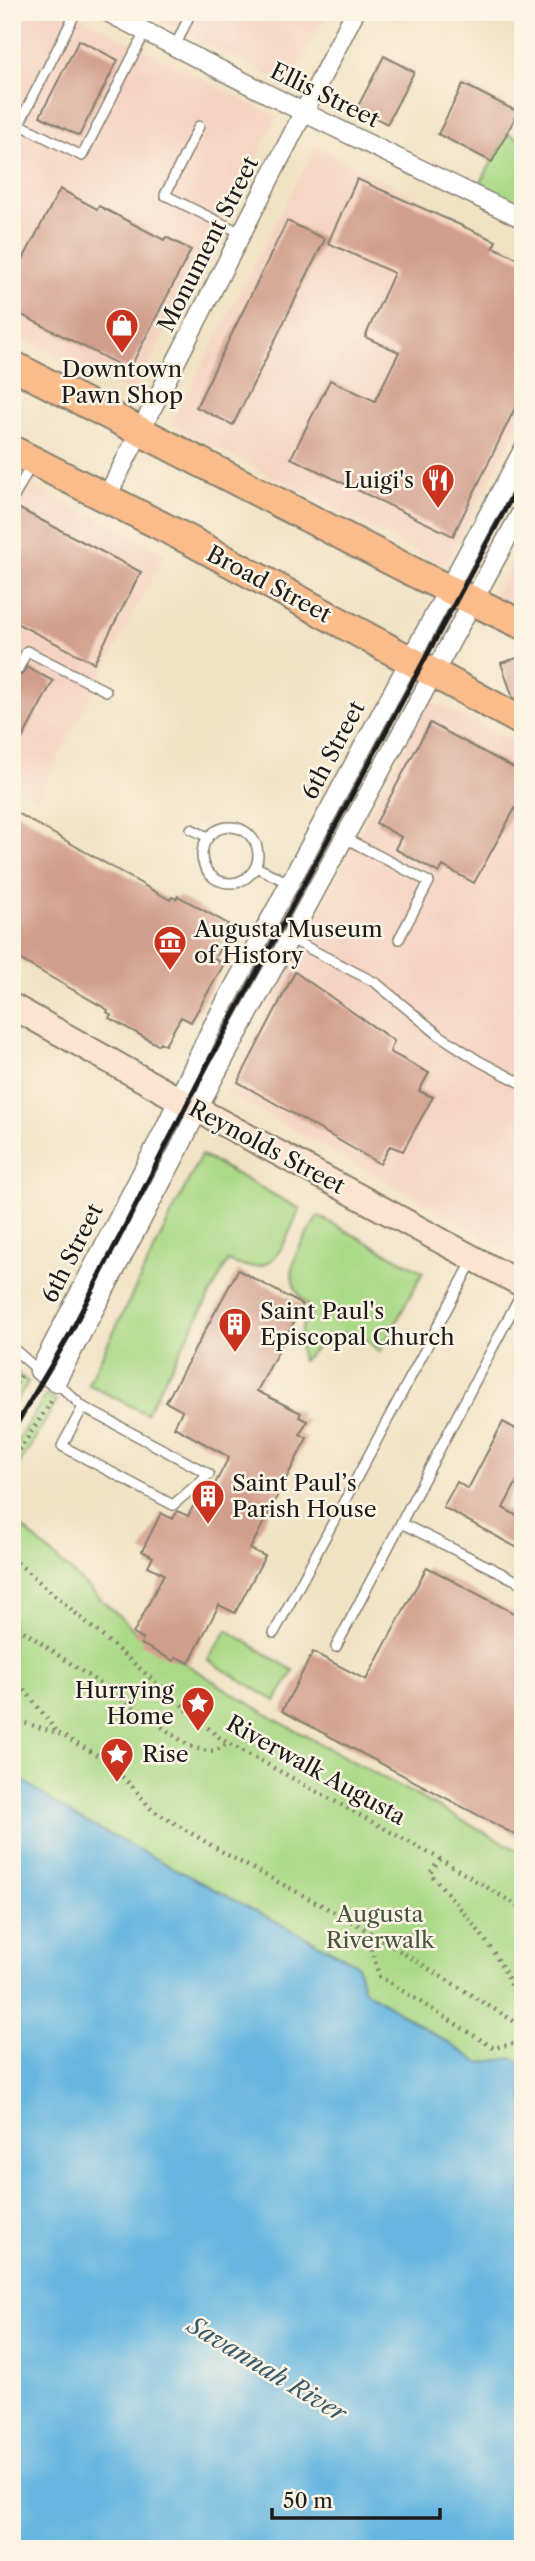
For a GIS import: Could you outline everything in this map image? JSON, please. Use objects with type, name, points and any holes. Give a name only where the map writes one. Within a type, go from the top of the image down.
[{"type":"main road","points":[[12,365],[523,625]]},
{"type":"main road","name":"Broad Street","points":[[23,455],[201,547],[523,722]]},
{"type":"main road","name":"Reynolds Street","points":[[12,1006],[523,1288]]},
{"type":"street","name":"Monument Street","points":[[106,498],[355,12]]},
{"type":"street","name":"Ellis Street","points":[[116,14],[145,32],[303,112],[523,219]]},
{"type":"street","name":"6th Street","points":[[56,1382],[188,1105],[210,1031],[289,883],[420,667],[460,595],[523,450]]},
{"type":"street","name":"6th Street","points":[[38,1371],[188,1105],[212,1081],[343,837],[420,667],[460,595],[523,509]]},
{"type":"street","points":[[38,1371],[56,1382]]},
{"type":"lane","points":[[76,12],[19,124],[82,156],[145,32]]},
{"type":"lane","points":[[175,47],[191,12]]},
{"type":"lane","points":[[200,127],[165,195],[241,233]]},
{"type":"lane","points":[[12,501],[23,455]]},
{"type":"lane","points":[[12,666],[18,669],[27,651],[106,691]]},
{"type":"lane","points":[[228,826],[247,831],[258,848],[256,867],[244,879],[235,882],[218,881],[205,869],[202,861],[201,852],[208,837],[218,829],[228,826]]},
{"type":"lane","points":[[191,829],[208,837]]},
{"type":"lane","points":[[343,837],[429,882],[399,939]]},
{"type":"lane","points":[[256,867],[289,883]]},
{"type":"lane","points":[[289,938],[376,983],[439,1035],[479,1061],[523,1084]]},
{"type":"lane","points":[[274,1633],[474,1259]]},
{"type":"lane","points":[[336,1647],[523,1288]]},
{"type":"lane","points":[[15,1350],[38,1371]]},
{"type":"lane","points":[[56,1382],[83,1407],[209,1474],[173,1505],[124,1479],[62,1446],[83,1407]]},
{"type":"lane","points":[[401,1523],[523,1584]]},
{"type":"path","points":[[12,1462],[51,1403],[56,1382]]},
{"type":"path","name":"Riverwalk Augusta","points":[[12,1558],[201,1724],[228,1743],[440,1859],[523,1909]]},
{"type":"path","points":[[12,1623],[188,1745],[211,1752],[220,1750],[228,1743]]},
{"type":"path","points":[[12,1674],[58,1732]]},
{"type":"path","points":[[12,1719],[58,1732],[102,1758],[131,1785],[152,1810],[233,1858],[377,1936],[523,2028],[515,2043],[494,2048],[379,1976],[371,1947],[377,1936]]},
{"type":"path","points":[[440,1859],[430,1873],[495,1951],[511,1982],[523,2021]]},
{"type":"shaded area","points":[[12,12],[71,12],[277,117],[133,393],[12,333]]},
{"type":"shaded area","points":[[146,12],[328,12],[289,85]]},
{"type":"shaded area","points":[[316,146],[523,253],[523,416],[445,566],[171,424]]},
{"type":"shaded area","points":[[12,476],[165,553],[37,799],[12,785]]},
{"type":"shaded area","points":[[523,541],[523,614],[492,599]]},
{"type":"shaded area","points":[[429,700],[523,747],[523,1257],[225,1092]]},
{"type":"green space","points":[[507,133],[523,141],[523,207],[480,184]]},
{"type":"green space","points":[[201,1155],[300,1209],[282,1247],[267,1263],[257,1267],[228,1261],[146,1414],[88,1384]]},
{"type":"green space","points":[[318,1216],[423,1272],[380,1352],[362,1337],[345,1333],[329,1339],[302,1361],[300,1334],[311,1309],[300,1297],[292,1274],[298,1252]]},
{"type":"green space","points":[[12,1368],[28,1382],[12,1407]]},
{"type":"green space","points":[[46,1395],[57,1401],[12,1477],[12,1449]]},
{"type":"green space","name":"Augusta Riverwalk","points":[[12,1518],[141,1636],[276,1720],[523,1853],[523,2166],[12,1863]]},
{"type":"green space","points":[[227,1630],[294,1671],[275,1701],[208,1660]]},
{"type":"water","name":"Savannah River","points":[[12,1773],[74,1816],[357,1964],[363,1989],[480,2063],[513,2058],[523,2064],[523,2549],[12,2549]]},
{"type":"building","points":[[79,40],[118,60],[79,136],[40,116]]},
{"type":"building","points":[[384,56],[414,72],[387,124],[357,108]]},
{"type":"building","points":[[463,84],[518,112],[492,162],[438,134]]},
{"type":"building","points":[[357,179],[496,241],[493,247],[523,261],[523,412],[515,408],[453,536],[291,458],[330,380],[375,401],[399,352],[365,337],[394,273],[328,243]]},
{"type":"building","points":[[60,189],[97,209],[99,206],[164,240],[166,237],[191,250],[129,370],[12,310],[12,280]]},
{"type":"building","points":[[287,221],[325,239],[233,425],[196,407]]},
{"type":"building","points":[[16,507],[141,572],[94,663],[12,621],[12,508]]},
{"type":"building","points":[[523,656],[523,703],[513,698],[501,663]]},
{"type":"building","points":[[27,667],[53,681],[12,758],[12,674],[21,675]]},
{"type":"building","points":[[430,723],[523,773],[523,794],[474,883],[443,866],[439,873],[395,849],[401,837],[376,823]]},
{"type":"building","points":[[12,810],[170,900],[178,896],[228,924],[226,928],[230,930],[214,959],[224,964],[191,1022],[181,1017],[165,1045],[160,1042],[158,1045],[109,1018],[111,1015],[108,1010],[12,955]]},
{"type":"building","points":[[295,972],[394,1041],[390,1052],[429,1073],[419,1091],[433,1097],[403,1151],[390,1146],[380,1164],[238,1082]]},
{"type":"building","points":[[238,1270],[303,1305],[257,1391],[301,1413],[299,1417],[307,1421],[300,1434],[307,1438],[250,1549],[265,1556],[235,1613],[219,1605],[189,1663],[176,1657],[174,1661],[141,1644],[143,1639],[133,1634],[164,1574],[148,1566],[153,1557],[142,1551],[161,1513],[173,1519],[177,1511],[188,1516],[195,1503],[203,1507],[229,1457],[174,1427],[182,1411],[166,1402]]},
{"type":"building","points":[[503,1422],[523,1433],[523,1470],[503,1508],[523,1519],[523,1551],[443,1507],[457,1482],[468,1489]]},
{"type":"building","points":[[427,1567],[523,1618],[523,1839],[282,1711],[313,1652],[366,1680]]},
{"type":"railway","points":[[12,1432],[71,1332],[208,1063],[523,476]]},
{"type":"place","name":"Downtown Pawn Shop","points":[[122,355]]},
{"type":"place","name":"Luigi's","points":[[438,510]]},
{"type":"place","name":"Augusta Museum of History","points":[[170,972]]},
{"type":"place","name":"Saint Paul's Episcopal Church","points":[[235,1354]]},
{"type":"place","name":"Saint Paul’s Parish House","points":[[208,1526]]},
{"type":"place","name":"Hurrying Home","points":[[198,1733]]},
{"type":"place","name":"Rise","points":[[117,1784]]}]
